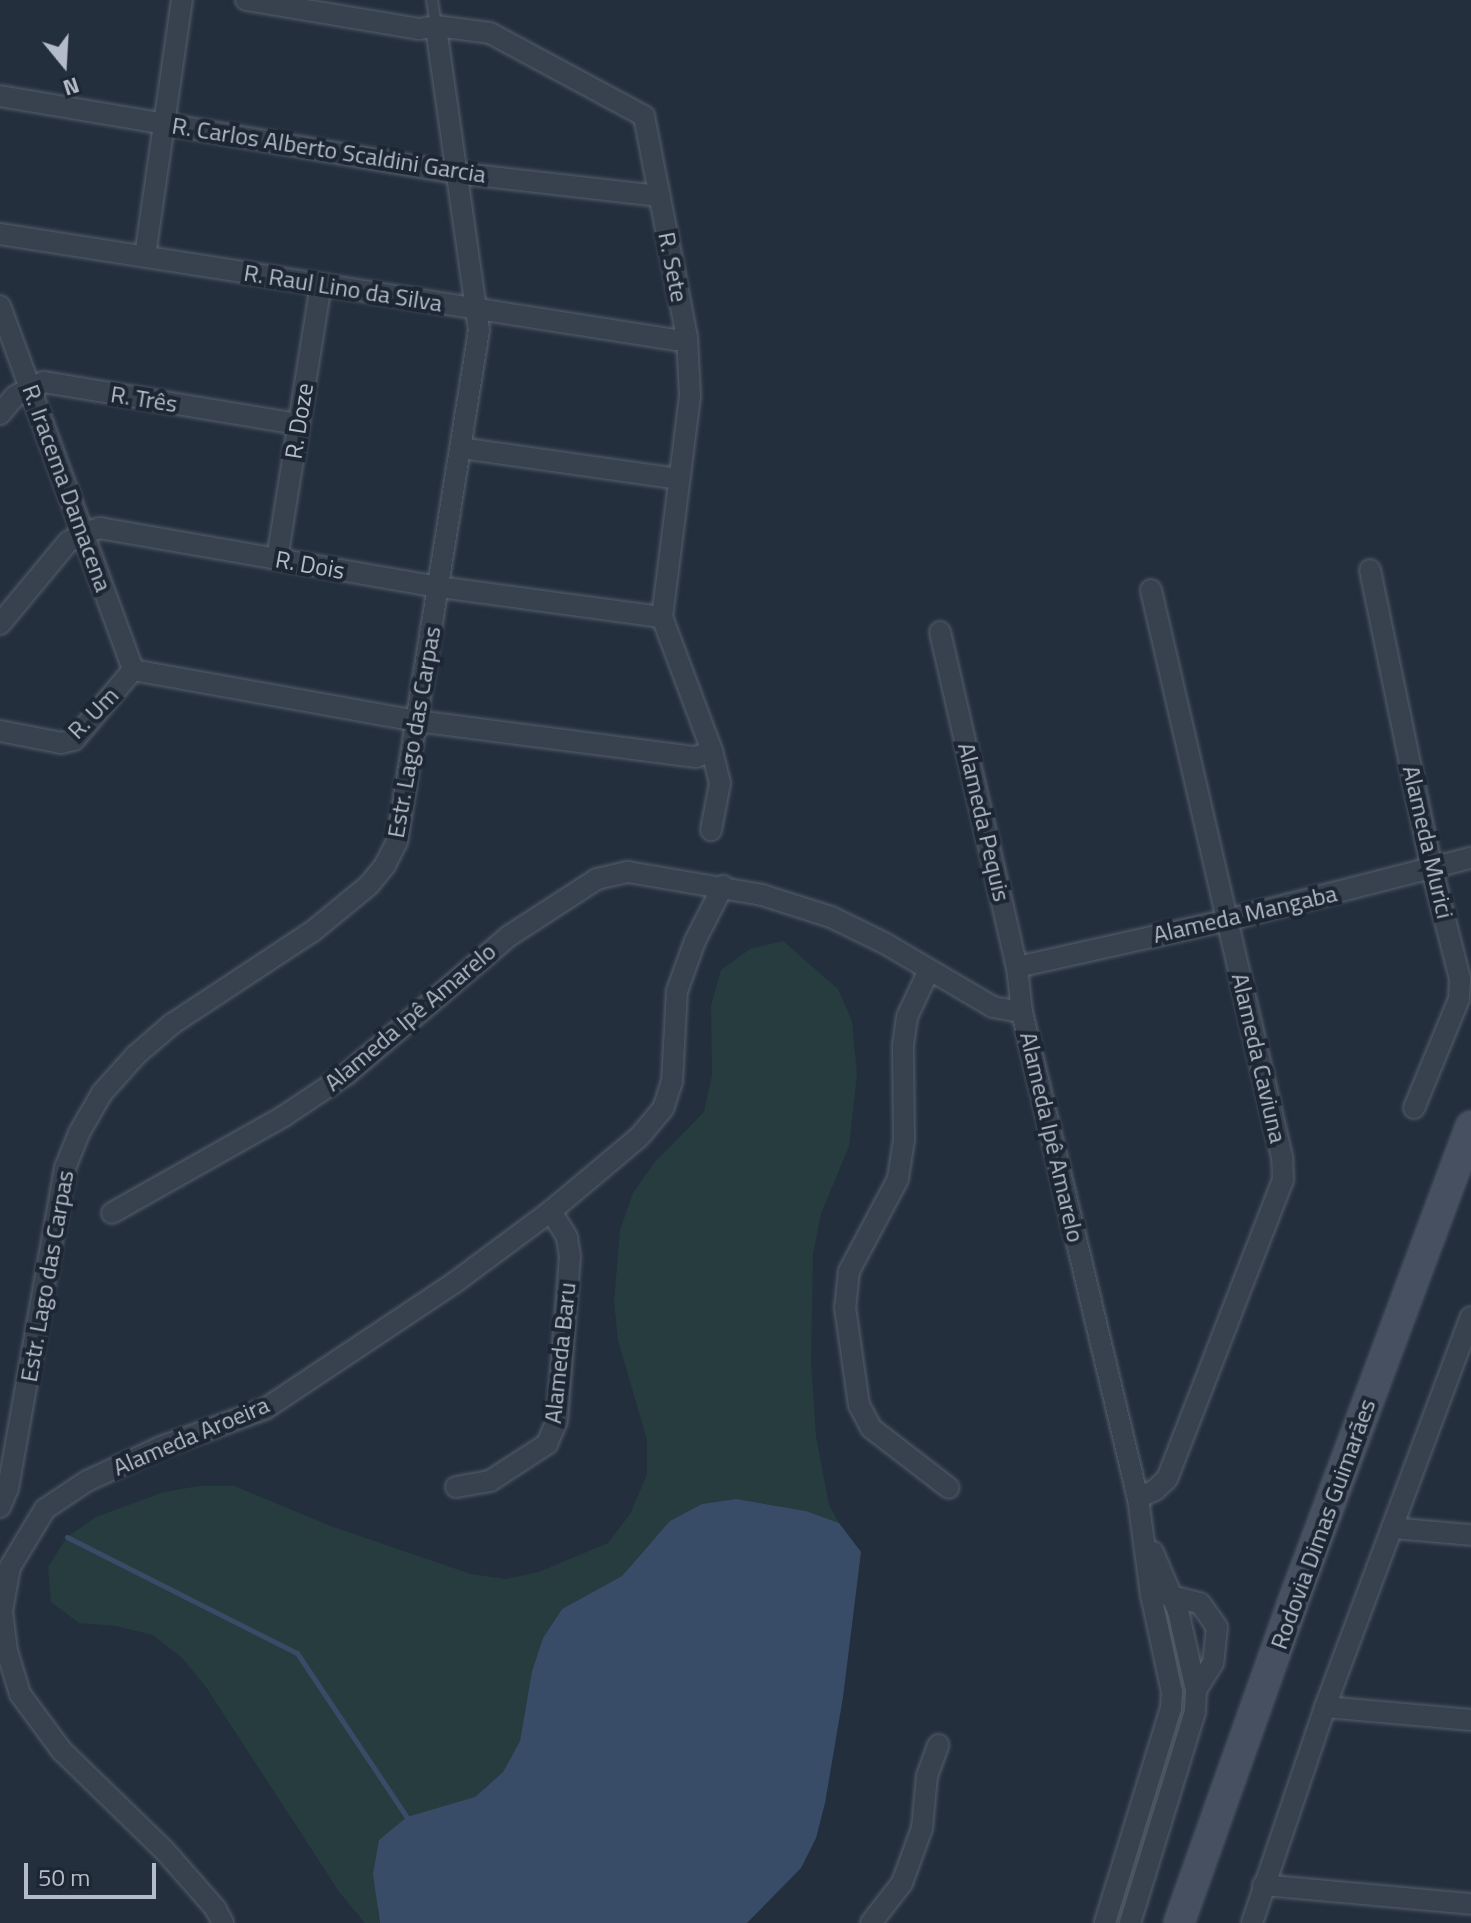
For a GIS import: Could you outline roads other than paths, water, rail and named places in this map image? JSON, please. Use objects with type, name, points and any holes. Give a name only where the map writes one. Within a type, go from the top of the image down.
[{"type":"main road","name":"Rodovia Dimas Guimarães","points":[[1179,1923],[1292,1605],[1471,1126]]},
{"type":"street","points":[[145,256],[182,0]]},
{"type":"street","name":"R. Sete","points":[[246,0],[419,29],[436,26],[490,33],[644,116],[687,338],[690,396],[662,617],[712,751],[720,783],[711,830]]},
{"type":"street","name":"Estr. Lago das Carpas","points":[[0,1507],[8,1488],[65,1168],[79,1133],[102,1093],[136,1055],[172,1024],[313,931],[369,885],[385,865],[397,841],[479,330],[436,26]]},
{"type":"street","name":"R. Carlos Alberto Scaldini Garcia","points":[[0,96],[457,173],[660,196]]},
{"type":"street","name":"R. Raul Lino da Silva","points":[[0,234],[675,340],[687,338]]},
{"type":"street","name":"R. Doze","points":[[277,559],[321,284]]},
{"type":"street","name":"R. Iracema Damacena","points":[[0,306],[133,670]]},
{"type":"street","name":"R. Três","points":[[30,388],[44,382],[298,424]]},
{"type":"street","points":[[0,414],[15,396],[30,388]]},
{"type":"street","points":[[461,448],[679,479]]},
{"type":"street","name":"R. Dois","points":[[83,533],[100,528],[439,587],[662,617]]},
{"type":"street","points":[[0,624],[68,542],[83,533]]},
{"type":"street","name":"Alameda Murici","points":[[1370,570],[1432,869],[1460,979],[1459,999],[1414,1108]]},
{"type":"street","name":"Alameda Caviuna","points":[[1138,1498],[1155,1490],[1167,1479],[1283,1180],[1282,1157],[1151,590]]},
{"type":"street","name":"Alameda Pequis","points":[[940,632],[1017,967],[1022,1012]]},
{"type":"street","points":[[133,670],[417,721],[696,757],[712,751]]},
{"type":"street","name":"R. Um","points":[[0,731],[61,743],[74,740],[133,670]]},
{"type":"street","name":"Alameda Mangaba","points":[[1017,967],[1227,920],[1471,858]]},
{"type":"street","name":"Alameda Ipê Amarelo","points":[[112,1213],[284,1116],[347,1074],[509,936],[597,879],[628,872],[723,886],[831,917],[993,1007],[1022,1012],[1160,1594],[1172,1692],[1171,1708],[1105,1923]]},
{"type":"street","name":"Alameda Aroeira","points":[[223,1923],[215,1908],[165,1851],[62,1751],[20,1694],[7,1651],[2,1611],[10,1567],[45,1509],[87,1481],[161,1447],[265,1409],[454,1283],[551,1211],[640,1136],[663,1109],[672,1082],[677,991],[695,941],[723,886]]},
{"type":"street","points":[[929,970],[907,1017],[903,1046],[904,1140],[898,1179],[849,1271],[845,1307],[859,1405],[871,1428],[949,1488]]},
{"type":"street","name":"Alameda Baru","points":[[456,1487],[490,1481],[547,1444],[557,1421],[570,1257],[567,1237],[551,1211]]},
{"type":"street","points":[[1252,1923],[1325,1707],[1392,1528],[1465,1352],[1471,1317]]},
{"type":"street","points":[[1392,1528],[1471,1535]]},
{"type":"street","points":[[1160,1594],[1200,1603],[1217,1627],[1213,1663],[1196,1690]]},
{"type":"street","name":"Alameda Ipê Amarelo","points":[[1130,1923],[1195,1712],[1196,1690],[1160,1594]]},
{"type":"street","points":[[1325,1707],[1471,1720]]},
{"type":"street","points":[[871,1923],[902,1883],[922,1828],[927,1776],[938,1745]]},
{"type":"street","points":[[1263,1885],[1471,1904]]},
{"type":"lane","name":"Estr. Lago das Carpas","points":[[432,0],[436,26]]},
{"type":"water","points":[[736,1499],[806,1511],[839,1523],[861,1552],[843,1697],[825,1803],[816,1838],[801,1868],[747,1923],[380,1923],[373,1874],[379,1840],[407,1817],[475,1797],[503,1772],[520,1741],[532,1671],[543,1638],[562,1609],[622,1576],[670,1521],[702,1504]]},
{"type":"waterway","points":[[67,1537],[297,1653],[409,1820]]}]
